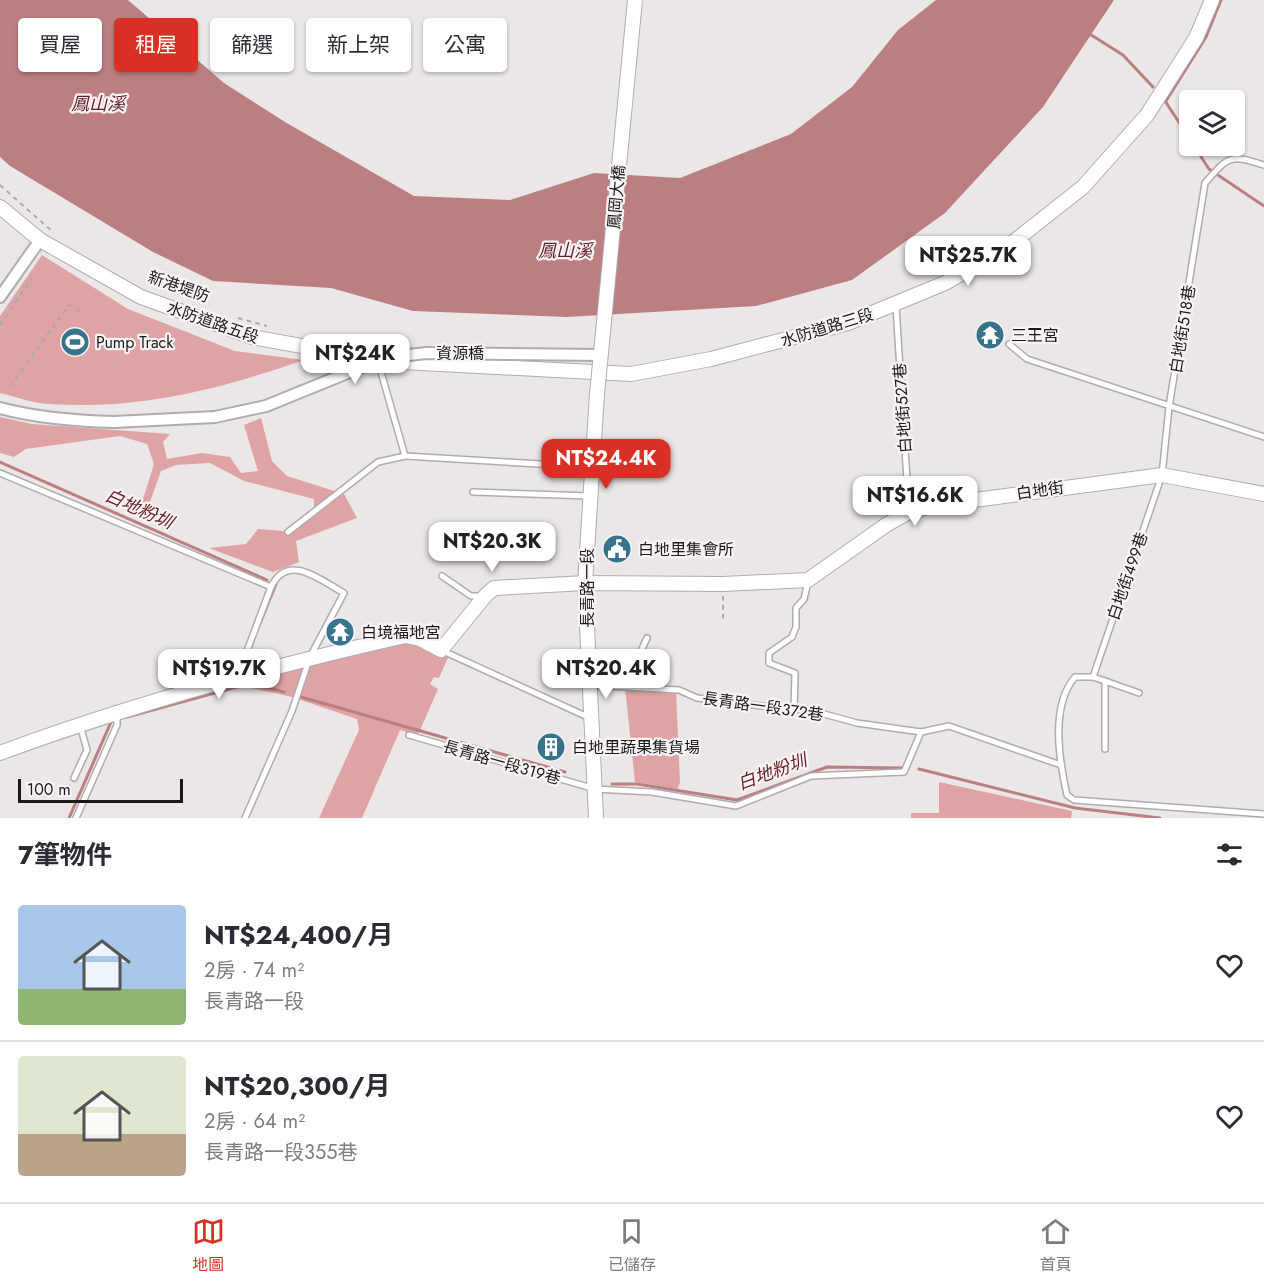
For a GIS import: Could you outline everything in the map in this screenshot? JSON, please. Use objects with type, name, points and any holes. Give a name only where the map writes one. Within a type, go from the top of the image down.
[{"type":"street","name":"鳳岡大橋","points":[[597,394],[634,0]]},
{"type":"street","name":"水防道路三段","points":[[597,373],[631,374],[711,359],[798,338],[895,304],[945,283],[1007,247],[1083,187],[1147,115],[1196,38],[1212,0]]},
{"type":"street","name":"水防道路五段","points":[[0,207],[40,240],[141,297],[252,337],[384,361],[597,373]]},
{"type":"street","points":[[0,297],[40,240]]},
{"type":"street","name":"資源橋","points":[[0,408],[29,416],[74,421],[114,422],[215,417],[266,406],[384,358],[437,353],[601,355]]},
{"type":"street","name":"長青路一段","points":[[596,818],[585,583],[597,394]]},
{"type":"street","name":"白地街","points":[[808,580],[885,525],[909,512],[953,503],[1162,475],[1264,494]]},
{"type":"street","points":[[0,753],[117,711],[236,680],[310,657],[405,636],[420,639],[441,650],[494,588],[585,583],[723,584],[808,580]]},
{"type":"lane","name":"白地街518巷","points":[[1162,475],[1169,407],[1205,183],[1222,164],[1239,157],[1264,165]]},
{"type":"lane","name":"白地街527巷","points":[[895,304],[909,512]]},
{"type":"lane","points":[[1009,344],[1027,359],[1264,437]]},
{"type":"lane","points":[[384,361],[381,372],[405,456]]},
{"type":"lane","points":[[288,532],[378,462],[405,456],[592,467]]},
{"type":"lane","points":[[0,473],[271,587]]},
{"type":"lane","name":"白地街499巷","points":[[1093,677],[1162,475]]},
{"type":"lane","points":[[473,492],[590,496]]},
{"type":"lane","points":[[236,680],[277,575],[285,570],[303,571],[344,593],[310,657],[292,711],[245,818]]},
{"type":"lane","points":[[442,576],[471,596],[485,596]]},
{"type":"lane","points":[[794,710],[795,673],[769,663],[768,658],[769,653],[792,637],[796,627],[796,608],[804,599],[808,580]]},
{"type":"lane","points":[[625,686],[647,638]]},
{"type":"lane","points":[[441,650],[591,718]]},
{"type":"lane","points":[[1139,693],[1093,677],[1075,677],[1067,687],[1057,734],[1067,795],[1074,800],[1264,814]]},
{"type":"lane","points":[[1105,749],[1106,681]]},
{"type":"lane","name":"長青路一段372巷","points":[[590,685],[679,690],[697,698],[794,710],[806,709],[857,723],[921,732],[949,726],[1061,765]]},
{"type":"lane","points":[[76,818],[117,725],[117,711]]},
{"type":"lane","points":[[74,778],[87,750],[79,723]]},
{"type":"lane","name":"長青路一段319巷","points":[[409,735],[595,789],[652,792],[736,806],[811,776],[904,772],[921,732]]},
{"type":"path","points":[[0,185],[63,238]]},
{"type":"path","points":[[0,325],[35,273]]},
{"type":"path","points":[[10,386],[69,305],[80,312]]},
{"type":"path","points":[[237,318],[270,327]]},
{"type":"path","points":[[723,584],[723,623]]},
{"type":"shaded area","points":[[42,255],[128,309],[235,351],[304,360],[210,388],[115,404],[49,404],[0,393],[0,316]]},
{"type":"shaded area","points":[[0,417],[32,424],[170,434],[163,442],[167,459],[202,453],[230,457],[241,473],[258,471],[244,425],[261,418],[272,461],[287,476],[344,494],[357,518],[296,541],[299,562],[273,572],[209,548],[246,544],[258,529],[284,531],[314,510],[314,499],[244,481],[210,463],[176,465],[161,471],[143,521],[137,518],[154,464],[147,444],[120,436],[26,449],[14,457],[0,453]]},
{"type":"shaded area","points":[[413,638],[450,653],[439,678],[434,677],[430,684],[438,689],[418,735],[400,730],[362,818],[319,818],[359,730],[357,719],[292,697],[247,687],[256,679]]},
{"type":"shaded area","points":[[625,687],[676,690],[680,783],[677,789],[635,782]]},
{"type":"shaded area","points":[[939,782],[1072,811],[1071,818],[911,818],[911,813],[939,813]]},
{"type":"water","name":"鳳山溪","points":[[0,0],[128,0],[149,18],[114,18],[114,72],[198,72],[198,61],[224,83],[285,122],[414,196],[510,200],[594,173],[680,178],[791,134],[852,87],[898,30],[936,0],[1114,0],[1043,107],[945,213],[852,280],[756,306],[567,317],[413,311],[331,288],[213,281],[153,252],[10,166],[0,157]]},
{"type":"waterway","points":[[1166,101],[1206,37],[1221,0]]},
{"type":"waterway","points":[[1088,33],[1123,55],[1153,87]]},
{"type":"waterway","points":[[1165,101],[1179,122]]},
{"type":"waterway","points":[[1201,156],[1209,169],[1264,206]]},
{"type":"waterway","name":"白地粉圳","points":[[0,462],[267,580]]},
{"type":"waterway","name":"白地粉圳","points":[[261,621],[276,584]]},
{"type":"waterway","name":"白地粉圳","points":[[127,717],[251,683],[284,692]]},
{"type":"waterway","name":"白地粉圳","points":[[301,697],[565,772]]},
{"type":"waterway","name":"白地粉圳","points":[[69,818],[111,722]]},
{"type":"waterway","name":"白地粉圳","points":[[612,784],[637,784],[737,800],[827,767],[905,768]]},
{"type":"waterway","name":"白地粉圳","points":[[919,769],[1075,808],[1160,818]]},
{"type":"place","name":"三王宮","points":[[990,335]]},
{"type":"place","name":"Pump Track","points":[[75,342]]},
{"type":"place","name":"白地里集會所","points":[[617,549]]},
{"type":"place","name":"白境福地宮","points":[[340,632]]},
{"type":"place","name":"白地里蔬果集貨場","points":[[551,747]]}]
